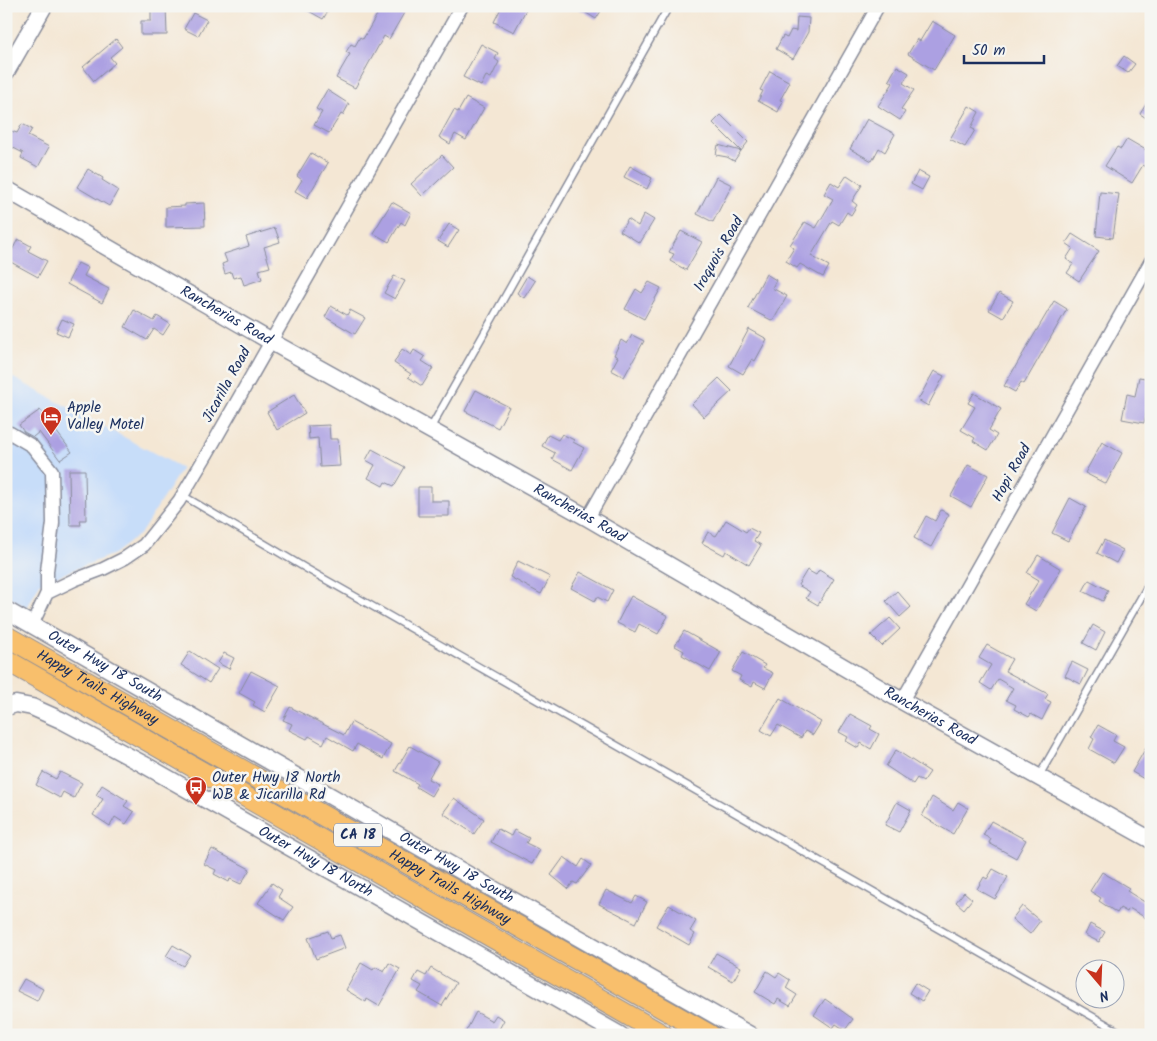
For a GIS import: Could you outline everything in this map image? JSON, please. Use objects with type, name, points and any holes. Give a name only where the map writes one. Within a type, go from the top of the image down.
[{"type":"main road","name":"Happy Trails Highway","points":[[6,636],[710,1035]]},
{"type":"main road","name":"Happy Trails Highway","points":[[6,660],[663,1035]]},
{"type":"street","points":[[6,72],[44,6]]},
{"type":"street","name":"Jicarilla Road","points":[[47,593],[74,580],[103,570],[144,545],[182,495],[462,6]]},
{"type":"street","name":"Iroquois Road","points":[[588,518],[878,6]]},
{"type":"street","name":"Rancherias Road","points":[[6,189],[270,341],[588,518],[902,701],[1151,840]]},
{"type":"street","name":"Hopi Road","points":[[902,701],[1151,261]]},
{"type":"street","points":[[6,432],[32,446],[52,472],[53,523],[47,571],[47,593],[32,625]]},
{"type":"street","name":"Outer Hwy 18 South","points":[[6,610],[440,860],[750,1035]]},
{"type":"street","name":"Outer Hwy 18 North","points":[[6,707],[16,704],[32,707],[61,720],[143,764],[620,1035]]},
{"type":"lane","points":[[430,430],[669,6]]},
{"type":"lane","points":[[182,495],[324,579],[1125,1035]]},
{"type":"lane","points":[[1038,777],[1151,580]]},
{"type":"shaded area","points":[[6,374],[182,468],[141,533],[114,554],[40,583],[27,608],[6,595]]},
{"type":"building","points":[[151,6],[166,6],[167,35],[141,35],[141,21],[151,21]]},
{"type":"building","points":[[300,6],[319,6],[328,11],[323,19]]},
{"type":"building","points":[[382,6],[408,6],[389,39],[384,36],[355,88],[336,78],[350,54],[346,52],[351,44],[355,46],[360,37],[363,39]]},
{"type":"building","points":[[502,6],[528,6],[514,32],[494,22]]},
{"type":"building","points":[[575,6],[604,6],[596,19]]},
{"type":"building","points":[[193,13],[207,20],[198,36],[184,29]]},
{"type":"building","points":[[797,17],[809,18],[808,32],[793,59],[776,49],[783,36],[787,38],[791,30],[796,31]]},
{"type":"building","points":[[932,21],[955,35],[934,70],[908,54],[917,39],[920,41]]},
{"type":"building","points":[[116,39],[122,47],[110,57],[115,63],[94,81],[83,67]]},
{"type":"building","points":[[481,44],[498,53],[495,59],[499,62],[491,78],[486,76],[481,86],[463,77]]},
{"type":"building","points":[[1124,56],[1135,64],[1128,73],[1117,66]]},
{"type":"building","points":[[897,66],[909,73],[903,83],[914,90],[901,109],[905,112],[900,120],[878,106],[893,83],[889,80]]},
{"type":"building","points":[[770,71],[790,82],[780,100],[783,101],[778,112],[758,101],[763,91],[760,90]]},
{"type":"building","points":[[327,90],[349,104],[329,133],[314,125],[322,112],[316,109]]},
{"type":"building","points":[[1151,96],[1151,121],[1140,114]]},
{"type":"building","points":[[466,98],[484,108],[466,140],[455,134],[450,144],[439,137],[454,110],[458,112]]},
{"type":"building","points":[[969,106],[979,112],[971,128],[975,130],[965,147],[950,139]]},
{"type":"building","points":[[721,115],[748,142],[741,151],[713,123]]},
{"type":"building","points":[[867,119],[895,134],[885,152],[879,148],[872,161],[850,149]]},
{"type":"building","points":[[22,124],[32,129],[28,136],[49,147],[38,167],[21,158],[23,153],[6,144],[11,131],[17,133]]},
{"type":"building","points":[[1127,139],[1151,153],[1151,160],[1146,167],[1143,165],[1132,183],[1105,166],[1117,147],[1121,149]]},
{"type":"building","points":[[718,145],[741,151],[734,161],[727,157],[716,155]]},
{"type":"building","points":[[311,153],[328,163],[307,198],[295,191],[302,180],[297,176]]},
{"type":"building","points":[[442,155],[453,167],[422,196],[411,184]]},
{"type":"building","points":[[630,166],[652,178],[647,189],[624,177]]},
{"type":"building","points":[[88,169],[118,190],[109,206],[77,187]]},
{"type":"building","points":[[918,171],[929,177],[922,190],[911,184]]},
{"type":"building","points":[[847,175],[862,185],[852,201],[857,205],[851,215],[847,212],[839,225],[832,221],[811,256],[829,266],[823,277],[800,264],[797,268],[786,261],[794,248],[790,245],[805,222],[816,228],[833,199],[824,194],[831,182],[839,187]]},
{"type":"building","points":[[716,177],[732,185],[713,222],[697,214]]},
{"type":"building","points":[[1100,192],[1119,194],[1113,238],[1096,236]]},
{"type":"building","points":[[392,202],[411,213],[405,225],[401,222],[389,242],[373,233]]},
{"type":"building","points":[[204,203],[205,226],[166,227],[166,207]]},
{"type":"building","points":[[644,214],[654,220],[640,243],[620,231],[628,219],[638,226]]},
{"type":"building","points":[[449,224],[459,230],[448,247],[438,241]]},
{"type":"building","points":[[275,228],[280,242],[264,247],[270,267],[259,270],[262,279],[244,285],[241,276],[233,278],[231,272],[225,274],[222,264],[227,262],[224,254],[249,246],[246,237]]},
{"type":"building","points":[[681,231],[702,242],[686,270],[670,261],[674,254],[669,252]]},
{"type":"building","points":[[1072,234],[1099,251],[1079,281],[1067,273],[1073,264],[1066,259],[1073,248],[1066,243]]},
{"type":"building","points":[[18,239],[31,246],[28,251],[47,261],[38,277],[7,260]]},
{"type":"building","points":[[78,263],[88,268],[84,276],[109,289],[102,303],[67,284]]},
{"type":"building","points":[[766,274],[776,280],[772,288],[787,296],[773,321],[748,308]]},
{"type":"building","points":[[394,276],[405,281],[395,299],[384,293]]},
{"type":"building","points":[[527,276],[535,281],[524,298],[517,293]]},
{"type":"building","points":[[649,282],[661,288],[644,319],[625,309],[636,289],[642,293]]},
{"type":"building","points":[[999,293],[1013,301],[1003,318],[989,310]]},
{"type":"building","points":[[1054,301],[1067,309],[1024,384],[1021,382],[1015,392],[1004,386]]},
{"type":"building","points":[[331,306],[347,315],[350,310],[365,318],[355,334],[325,317]]},
{"type":"building","points":[[134,310],[154,321],[157,316],[170,324],[163,335],[154,329],[147,340],[125,327]]},
{"type":"building","points":[[62,319],[74,324],[68,337],[56,332]]},
{"type":"building","points":[[749,329],[767,339],[755,361],[752,359],[743,374],[729,366]]},
{"type":"building","points":[[632,335],[644,341],[624,377],[611,370],[618,357],[614,355],[621,340],[627,344]]},
{"type":"building","points":[[402,349],[411,355],[414,350],[425,357],[422,361],[433,368],[422,386],[408,377],[411,374],[394,363]]},
{"type":"building","points":[[934,371],[944,376],[928,406],[918,400]]},
{"type":"building","points":[[1139,377],[1151,379],[1151,391],[1144,423],[1122,419],[1127,394],[1135,396]]},
{"type":"building","points":[[719,378],[732,391],[704,417],[692,404]]},
{"type":"building","points":[[476,390],[509,407],[498,428],[465,411]]},
{"type":"building","points":[[974,393],[1001,409],[989,430],[997,435],[988,450],[973,441],[975,438],[961,430],[975,407],[968,403]]},
{"type":"building","points":[[294,395],[305,413],[277,430],[267,412]]},
{"type":"building","name":"Apple Valley Motel","points":[[40,410],[72,452],[60,460],[39,432],[33,437],[24,432],[19,425]]},
{"type":"building","points":[[329,425],[330,439],[338,439],[340,466],[320,467],[318,438],[309,439],[308,426]]},
{"type":"building","points":[[562,434],[584,448],[572,470],[552,459],[555,453],[542,446],[548,435],[558,440]]},
{"type":"building","points":[[1102,442],[1122,453],[1106,484],[1085,473]]},
{"type":"building","points":[[372,449],[405,467],[394,486],[385,482],[383,486],[368,478],[375,465],[366,460]]},
{"type":"building","points":[[968,465],[988,475],[971,507],[951,496]]},
{"type":"building","points":[[69,470],[85,470],[86,520],[80,520],[81,525],[70,525]]},
{"type":"building","points":[[418,487],[431,487],[431,501],[449,501],[449,516],[418,516]]},
{"type":"building","points":[[1070,498],[1086,507],[1068,541],[1052,533]]},
{"type":"building","points":[[941,510],[949,514],[931,547],[914,538],[926,516],[935,521]]},
{"type":"building","points":[[726,520],[746,532],[749,528],[759,533],[754,541],[761,545],[749,565],[726,551],[724,555],[702,543],[708,532],[716,536]]},
{"type":"building","points":[[1104,540],[1123,550],[1116,563],[1097,553]]},
{"type":"building","points":[[1038,555],[1061,569],[1036,611],[1024,604],[1039,580],[1027,573]]},
{"type":"building","points":[[518,561],[550,577],[541,594],[510,577]]},
{"type":"building","points":[[807,570],[816,575],[819,570],[834,579],[818,605],[806,598],[810,592],[798,585]]},
{"type":"building","points":[[580,572],[613,590],[607,602],[597,597],[595,601],[571,588]]},
{"type":"building","points":[[1089,580],[1108,590],[1103,601],[1083,591]]},
{"type":"building","points":[[897,591],[911,607],[900,617],[886,601]]},
{"type":"building","points":[[631,596],[668,616],[658,634],[639,624],[635,632],[617,623]]},
{"type":"building","points":[[890,618],[900,629],[882,646],[871,635]]},
{"type":"building","points":[[1093,625],[1105,632],[1096,650],[1083,643]]},
{"type":"building","points":[[684,631],[721,652],[710,671],[682,655],[684,651],[675,646]]},
{"type":"building","points":[[987,645],[1012,659],[1005,671],[1048,694],[1045,699],[1051,702],[1042,720],[1031,714],[1029,717],[1014,709],[1016,705],[1006,700],[1013,688],[998,679],[991,690],[980,683],[991,665],[979,658]]},
{"type":"building","points":[[190,651],[218,669],[209,683],[181,665]]},
{"type":"building","points":[[743,652],[765,665],[763,668],[773,673],[765,688],[754,682],[752,687],[739,680],[741,676],[732,671]]},
{"type":"building","points":[[224,653],[234,658],[229,669],[218,663]]},
{"type":"building","points":[[1072,662],[1088,670],[1081,684],[1065,676]]},
{"type":"building","points":[[251,671],[280,686],[265,712],[253,705],[255,702],[239,693]]},
{"type":"building","points":[[780,698],[821,722],[813,735],[805,731],[801,738],[778,725],[771,736],[761,730]]},
{"type":"building","points":[[290,707],[344,735],[351,722],[391,744],[383,759],[357,744],[353,751],[327,736],[323,744],[309,736],[307,739],[289,730],[292,724],[283,720]]},
{"type":"building","points":[[850,714],[872,726],[870,729],[879,734],[871,749],[861,743],[858,748],[846,741],[848,737],[839,732]]},
{"type":"building","points":[[1098,725],[1116,735],[1113,741],[1124,747],[1114,763],[1089,749],[1094,739],[1091,737]]},
{"type":"building","points":[[1151,739],[1151,783],[1132,772]]},
{"type":"building","points":[[410,746],[438,762],[428,779],[438,784],[431,796],[416,787],[418,784],[395,771]]},
{"type":"building","points":[[896,750],[930,772],[923,782],[917,778],[913,784],[886,766]]},
{"type":"building","points":[[43,772],[56,779],[60,772],[82,783],[74,798],[63,792],[60,798],[36,785]]},
{"type":"building","points":[[102,785],[128,801],[124,806],[134,812],[126,824],[115,817],[110,826],[93,815],[103,799],[96,795]]},
{"type":"building","points":[[932,797],[953,810],[958,802],[968,808],[953,834],[922,816]]},
{"type":"building","points":[[454,798],[484,819],[474,834],[443,813]]},
{"type":"building","points":[[897,802],[911,810],[899,832],[885,825]]},
{"type":"building","points":[[991,821],[1026,840],[1016,858],[989,843],[991,839],[983,835]]},
{"type":"building","points":[[498,829],[511,836],[514,830],[529,838],[526,843],[540,850],[532,864],[491,842]]},
{"type":"building","points":[[212,849],[250,869],[241,884],[230,879],[229,882],[214,874],[216,870],[204,864]]},
{"type":"building","points":[[564,857],[578,867],[583,859],[591,865],[577,884],[573,882],[568,889],[551,875]]},
{"type":"building","points":[[993,869],[1008,877],[995,899],[977,889],[984,877],[987,879]]},
{"type":"building","points":[[1102,872],[1129,888],[1127,891],[1151,906],[1151,921],[1129,908],[1127,912],[1120,908],[1117,913],[1099,901],[1101,898],[1090,891]]},
{"type":"building","points":[[272,883],[282,890],[278,897],[293,907],[284,920],[258,903]]},
{"type":"building","points":[[606,890],[632,903],[636,896],[647,902],[636,923],[599,904]]},
{"type":"building","points":[[964,892],[972,899],[964,909],[956,902]]},
{"type":"building","points":[[669,905],[696,921],[690,931],[695,934],[689,945],[656,926]]},
{"type":"building","points":[[1022,906],[1040,921],[1030,934],[1012,919]]},
{"type":"building","points":[[1090,924],[1105,932],[1099,942],[1085,935]]},
{"type":"building","points":[[328,931],[331,938],[340,935],[345,948],[316,959],[308,938]]},
{"type":"building","points":[[173,945],[190,955],[183,966],[166,956]]},
{"type":"building","points":[[716,953],[741,967],[733,981],[708,967]]},
{"type":"building","points":[[361,963],[373,970],[375,967],[384,972],[389,963],[400,969],[379,1006],[367,999],[366,1002],[346,990]]},
{"type":"building","points":[[431,968],[456,983],[442,1006],[418,992],[422,986],[413,981],[418,972],[426,976]]},
{"type":"building","points":[[767,971],[776,977],[779,973],[790,980],[786,988],[797,995],[790,1006],[778,999],[775,1004],[755,992]]},
{"type":"building","points":[[24,979],[43,989],[37,1001],[17,991]]},
{"type":"building","points":[[915,983],[928,991],[922,1001],[909,993]]},
{"type":"building","points":[[825,999],[853,1019],[845,1030],[836,1024],[833,1028],[814,1015]]},
{"type":"building","points":[[476,1012],[492,1021],[496,1015],[504,1020],[496,1035],[464,1035]]},
{"type":"place","name":"Apple Valley Motel","points":[[51,436]]},
{"type":"place","name":"Outer Hwy 18 North WB & Jicarilla Rd","points":[[196,806]]}]
